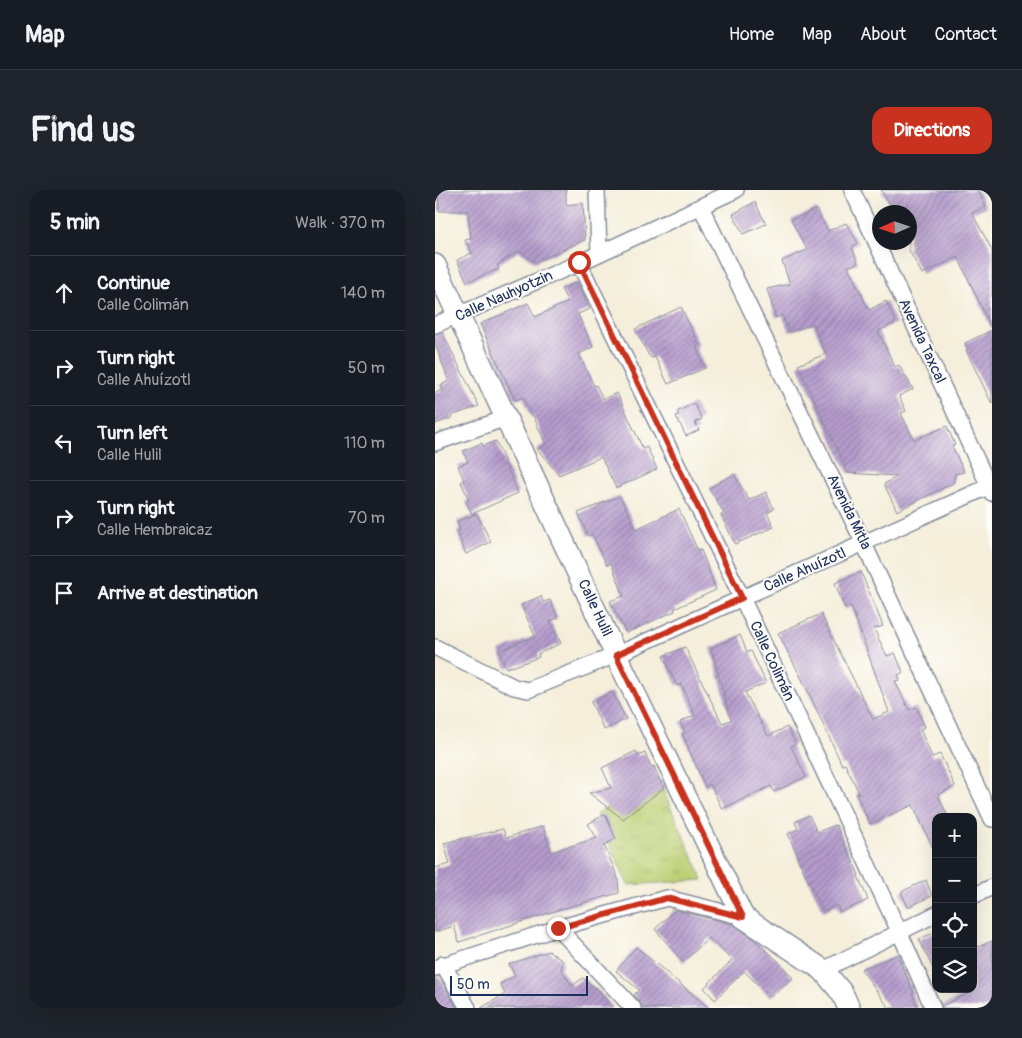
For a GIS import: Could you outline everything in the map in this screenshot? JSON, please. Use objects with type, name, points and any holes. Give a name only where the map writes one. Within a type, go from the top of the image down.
[{"type":"street","points":[[597,190],[599,253]]},
{"type":"street","name":"Calle Nauhyotzin","points":[[435,325],[459,316],[736,190]]},
{"type":"street","name":"Avenida Taxcal","points":[[852,190],[991,488]]},
{"type":"street","name":"Avenida Mitla","points":[[701,207],[864,544],[992,819]]},
{"type":"street","name":"Calle Colimán","points":[[579,262],[742,598],[899,931],[933,1008]]},
{"type":"street","name":"Calle Hulil","points":[[435,265],[616,655],[743,917]]},
{"type":"street","points":[[435,443],[506,418]]},
{"type":"street","name":"Calle Ahuízotl","points":[[435,647],[514,687],[528,690],[535,688],[616,655],[991,488]]},
{"type":"street","points":[[977,894],[992,887]]},
{"type":"street","points":[[468,1008],[439,966],[558,928],[667,898],[743,917],[823,970],[842,993],[849,1008]]},
{"type":"street","points":[[823,970],[932,916]]},
{"type":"street","points":[[558,928],[633,1008]]},
{"type":"green space","points":[[657,777],[703,880],[628,885],[596,814]]},
{"type":"building","points":[[438,190],[566,190],[566,205],[583,203],[585,240],[535,262],[519,251],[497,265],[499,269],[467,282],[457,260],[472,253],[465,240],[471,239],[468,211],[439,211]]},
{"type":"building","points":[[881,190],[978,190],[986,207],[972,213],[992,250],[992,330],[958,257],[922,274],[909,250],[917,250],[917,205],[890,205]]},
{"type":"building","points":[[755,202],[766,224],[743,234],[733,214]]},
{"type":"building","points":[[816,209],[828,231],[846,223],[858,243],[852,247],[858,263],[848,267],[869,310],[886,301],[896,323],[878,331],[895,367],[899,365],[913,389],[899,396],[906,411],[901,413],[914,440],[947,426],[955,445],[952,446],[964,472],[955,474],[953,483],[897,511],[884,484],[898,476],[848,473],[798,365],[826,354],[813,324],[789,332],[782,315],[776,318],[767,289],[790,284],[782,261],[807,250],[791,220]]},
{"type":"building","points":[[577,282],[590,309],[578,314],[593,347],[579,354],[594,386],[596,385],[603,399],[617,393],[643,449],[647,447],[657,469],[616,488],[601,457],[559,475],[537,449],[546,445],[533,415],[531,416],[523,397],[515,400],[480,324],[528,303],[535,317],[568,302],[561,289]]},
{"type":"building","points":[[681,307],[699,345],[696,347],[705,368],[668,384],[655,357],[649,356],[635,329]]},
{"type":"building","points":[[992,330],[992,404],[966,350],[968,350],[965,343]]},
{"type":"building","points":[[442,332],[479,406],[435,424],[435,393],[443,390],[441,385],[449,381],[435,344],[435,334]]},
{"type":"building","points":[[694,403],[702,419],[695,422],[699,430],[686,436],[676,416],[679,415],[677,412]]},
{"type":"building","points":[[496,441],[518,493],[472,514],[466,502],[469,500],[461,482],[464,480],[458,466],[468,462],[463,451],[482,443],[483,446]]},
{"type":"building","points":[[734,474],[749,500],[766,492],[774,509],[767,513],[774,527],[735,544],[721,515],[724,513],[709,488]]},
{"type":"building","points":[[620,496],[636,529],[679,509],[698,551],[701,550],[716,590],[626,633],[610,601],[624,596],[611,563],[607,565],[592,534],[588,536],[578,513]]},
{"type":"building","points":[[477,514],[491,542],[466,554],[457,532],[460,531],[457,521]]},
{"type":"building","points":[[861,572],[883,626],[874,629],[887,656],[895,653],[903,672],[898,675],[900,680],[895,681],[909,710],[916,707],[925,727],[920,729],[932,757],[940,754],[955,786],[938,795],[946,813],[932,813],[932,846],[913,805],[870,824],[856,794],[859,793],[845,764],[842,765],[806,687],[778,633],[821,614],[873,719],[889,712],[851,606],[845,609],[835,583]]},
{"type":"building","points":[[541,596],[543,602],[550,600],[558,618],[550,621],[561,643],[538,654],[539,657],[506,668],[499,651],[535,636],[521,605]]},
{"type":"building","points":[[740,635],[747,652],[751,651],[766,683],[745,692],[768,736],[787,727],[796,744],[791,746],[806,777],[774,792],[771,786],[722,809],[710,784],[705,787],[682,733],[685,732],[680,722],[695,715],[681,684],[677,686],[663,656],[685,647],[722,723],[731,720],[711,648]]},
{"type":"building","points":[[612,692],[626,719],[604,730],[591,702]]},
{"type":"building","points":[[636,751],[638,756],[645,753],[651,767],[654,766],[659,779],[665,787],[623,819],[589,793],[611,788],[602,768]]},
{"type":"building","points":[[605,814],[616,839],[604,845],[618,878],[619,893],[564,908],[459,942],[454,926],[435,932],[435,868],[450,864],[444,843],[503,829],[506,838],[543,826],[551,852],[597,838],[588,824]]},
{"type":"building","points":[[809,815],[817,832],[836,825],[859,875],[868,900],[840,912],[837,905],[823,911],[788,834],[798,829],[795,822]]},
{"type":"building","points":[[926,880],[932,896],[908,907],[901,892]]},
{"type":"building","points":[[675,910],[733,924],[778,961],[793,978],[770,997],[744,971],[715,1000],[704,988],[732,960],[709,938],[683,962],[655,929]]},
{"type":"building","points":[[932,934],[932,967],[919,939]]},
{"type":"building","points":[[992,941],[992,1008],[942,1008],[942,1006],[969,993],[977,993],[977,947]]},
{"type":"building","points":[[636,947],[709,1008],[642,1008],[634,995],[639,990],[616,971]]},
{"type":"building","points":[[549,951],[563,961],[561,969],[572,986],[583,978],[600,992],[613,1008],[481,1008],[505,994],[500,984],[515,976],[509,964]]},
{"type":"building","points":[[897,955],[914,993],[912,994],[918,1008],[889,1008],[861,969]]},
{"type":"building","points":[[439,976],[457,1008],[435,1008],[435,977]]},
{"type":"route","points":[[558,928],[667,898],[743,917],[616,655],[742,598],[579,262]]}]
